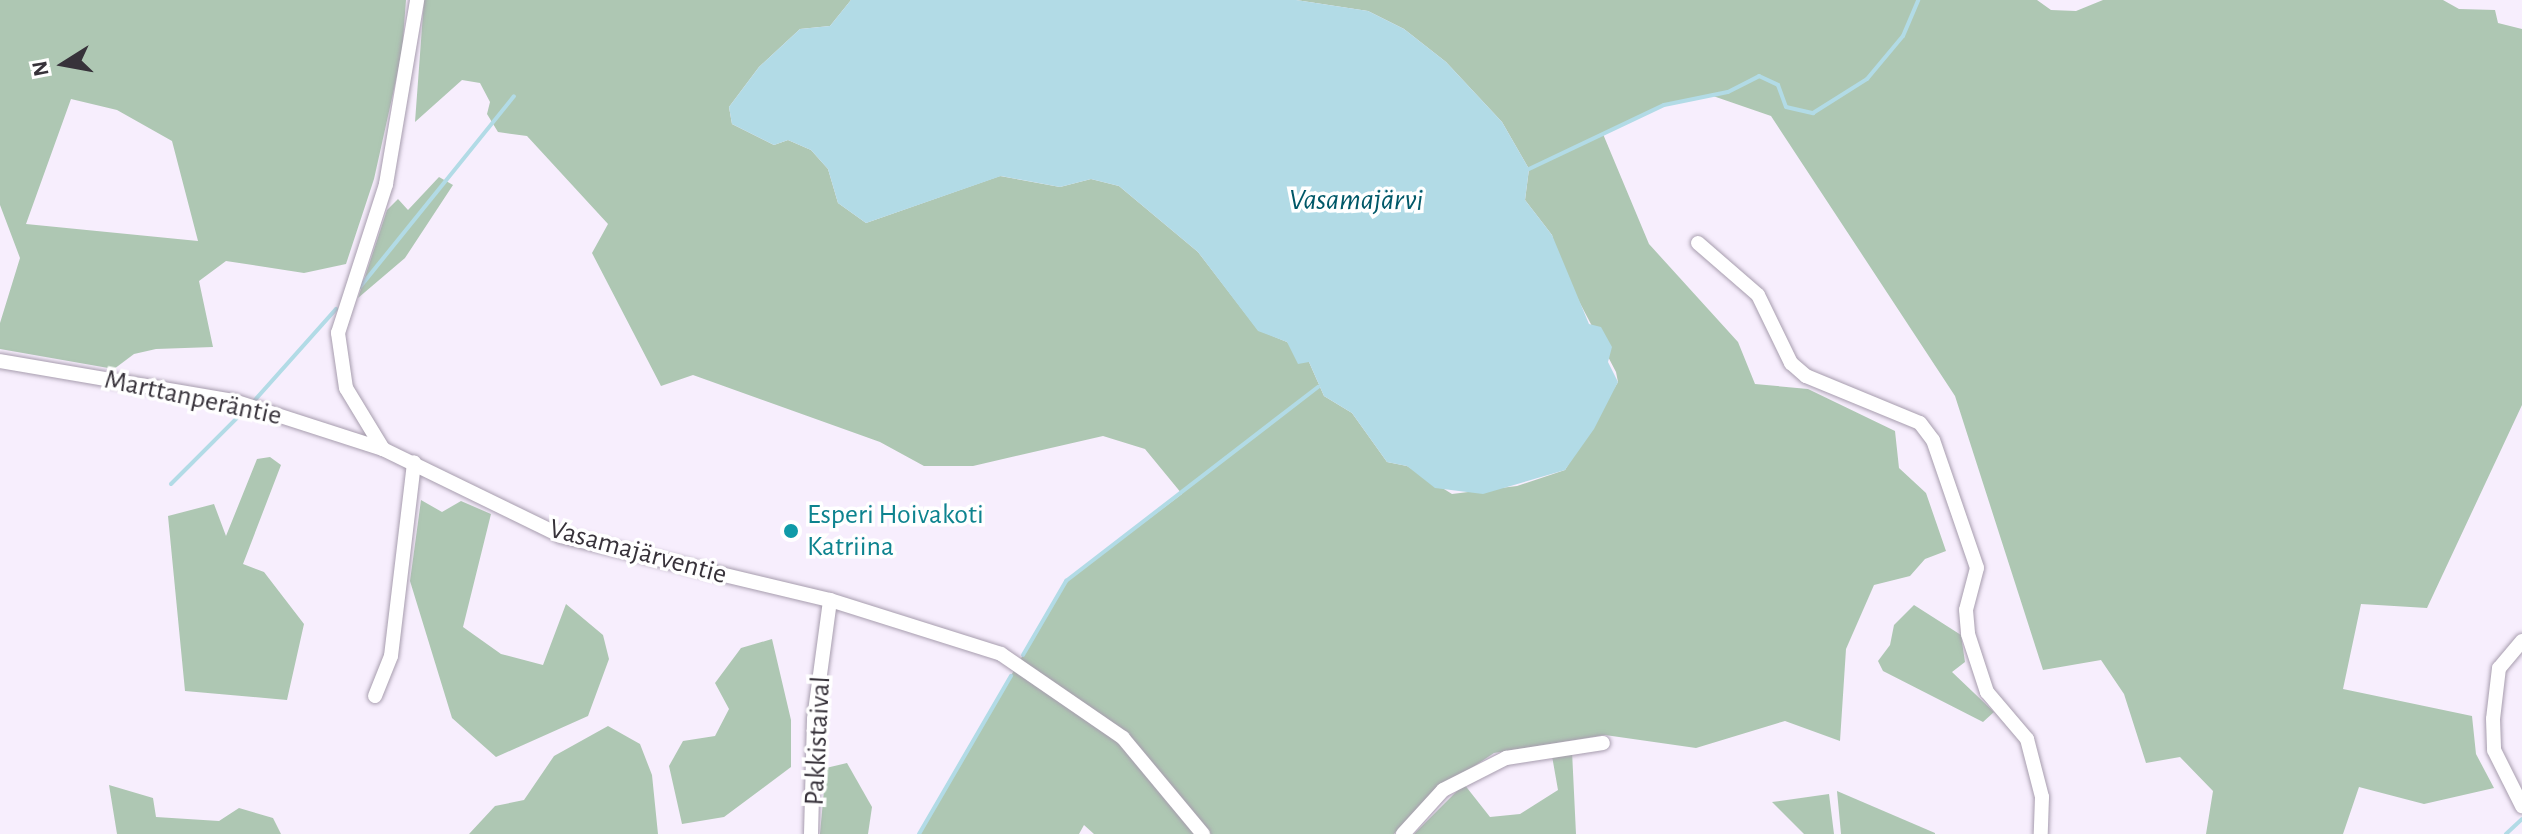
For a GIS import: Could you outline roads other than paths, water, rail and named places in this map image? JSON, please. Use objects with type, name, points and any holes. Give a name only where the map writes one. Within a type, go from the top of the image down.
[{"type":"street","points":[[383,449],[346,388],[338,333],[386,184],[417,0]]},
{"type":"street","points":[[1698,243],[1758,295],[1791,363],[1806,376],[1920,423],[1933,440],[1977,568],[1966,610],[1968,634],[1987,692],[2027,739],[2042,797],[2041,834]]},
{"type":"street","name":"Marttanperäntie","points":[[0,361],[234,401],[383,449]]},
{"type":"street","name":"Vasamajärventie","points":[[383,449],[561,536],[830,600],[1001,654],[1123,738],[1203,834]]},
{"type":"street","points":[[375,696],[391,656],[414,462]]},
{"type":"street","name":"Pakkistaival","points":[[811,834],[814,719],[830,600]]},
{"type":"street","points":[[2522,641],[2499,668],[2493,719],[2494,750],[2522,806]]},
{"type":"street","points":[[1403,834],[1443,790],[1506,758],[1603,743]]},
{"type":"water","name":"Vasamajärvi","points":[[851,0],[1296,0],[1368,11],[1404,29],[1446,62],[1502,122],[1529,169],[1525,200],[1552,235],[1589,324],[1601,327],[1612,347],[1608,362],[1618,382],[1594,429],[1565,470],[1483,494],[1435,488],[1407,466],[1387,462],[1352,413],[1324,396],[1309,362],[1298,364],[1287,342],[1258,331],[1198,252],[1119,186],[1091,179],[1060,187],[1001,176],[866,223],[838,203],[828,169],[811,150],[788,140],[774,145],[732,124],[729,107],[759,67],[800,29],[830,26]]},
{"type":"waterway","points":[[1529,169],[1664,105],[1728,92],[1759,76],[1778,85],[1786,107],[1813,113],[1867,79],[1903,36],[1918,0]]},
{"type":"waterway","points":[[360,287],[514,96]]},
{"type":"waterway","points":[[255,400],[336,309]]},
{"type":"waterway","points":[[1023,655],[1066,581],[1318,387]]},
{"type":"waterway","points":[[171,484],[240,415]]},
{"type":"waterway","points":[[919,834],[1011,676]]},
{"type":"waterway","points":[[2506,834],[2522,819]]},
{"type":"place","name":"Esperi Hoivakoti Katriina","points":[[791,531]]}]
